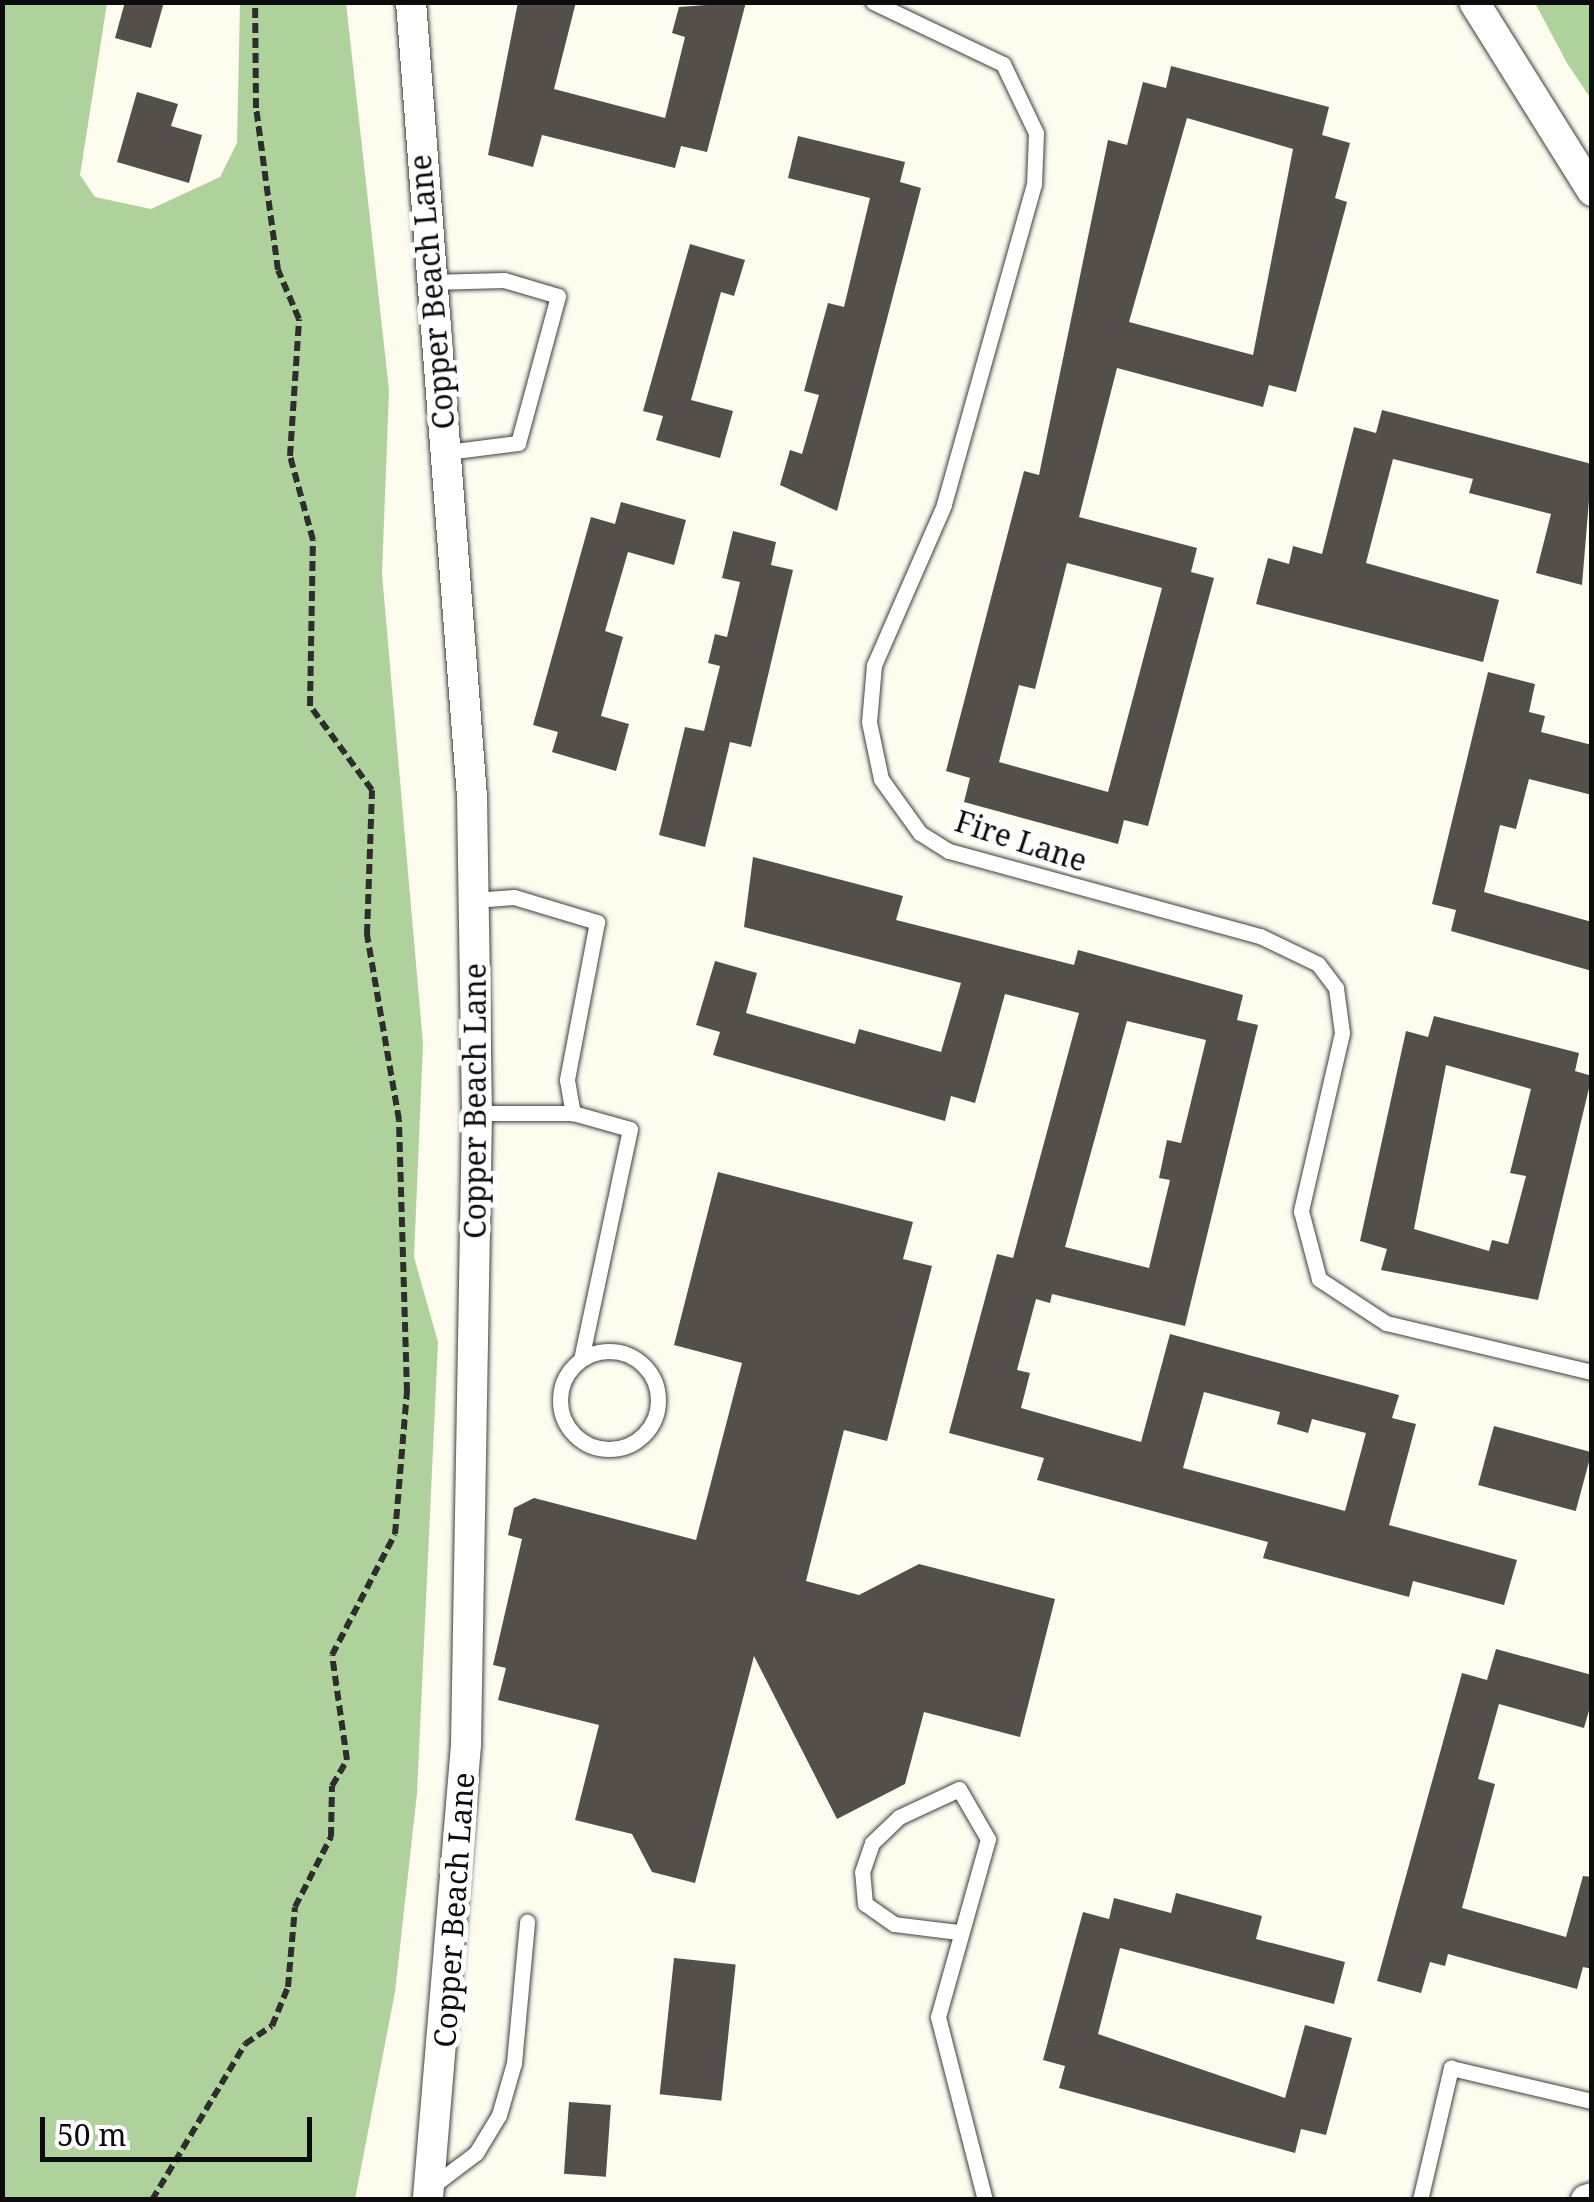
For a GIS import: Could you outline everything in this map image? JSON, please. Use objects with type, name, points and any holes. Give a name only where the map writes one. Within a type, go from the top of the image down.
[{"type":"street","name":"Copper Beach Lane","points":[[411,2],[447,452],[474,900],[477,1113],[466,1745],[429,2193]]},
{"type":"street","points":[[1474,2],[1592,190]]},
{"type":"lane","name":"Fire Lane","points":[[873,2],[1003,64],[1036,133],[1030,202],[944,505],[874,666],[869,722],[881,779],[920,834],[949,851],[1260,936],[1318,964],[1336,988],[1342,1033],[1301,1210],[1318,1280],[1386,1323],[1592,1372]]},
{"type":"lane","points":[[431,282],[504,280],[558,296],[518,443],[447,452]]},
{"type":"lane","points":[[474,900],[514,897],[597,922],[567,1080],[573,1113]]},
{"type":"lane","points":[[477,1113],[573,1113],[630,1128],[581,1359],[560,1400],[570,1430],[611,1449],[640,1438],[658,1393],[643,1364],[613,1350],[581,1359]]},
{"type":"lane","points":[[958,1932],[894,1924],[866,1904],[862,1872],[872,1843],[899,1817],[959,1789],[988,1839],[958,1932],[938,2016],[985,2200]]},
{"type":"lane","points":[[429,2193],[476,2153],[499,2115],[514,2063],[527,1922]]},
{"type":"lane","points":[[1420,2200],[1450,2068],[1592,2100]]},
{"type":"path","points":[[152,2200],[245,2044],[272,2026],[288,1988],[295,1907],[330,1838],[332,1786],[347,1760],[332,1655],[395,1534],[407,1392],[399,1120],[368,934],[372,790],[310,706],[313,540],[290,456],[299,319],[278,270],[256,108],[254,2]]},
{"type":"green space","points":[[3,2],[107,3],[80,175],[95,197],[151,209],[220,177],[237,143],[240,3],[346,3],[389,390],[382,574],[423,1044],[414,1257],[438,1342],[417,1793],[395,1992],[355,2199],[3,2199]]},
{"type":"green space","points":[[1535,3],[1591,3],[1591,99],[1567,63]]},
{"type":"building","points":[[125,2],[164,2],[151,48],[115,38]]},
{"type":"building","points":[[518,2],[576,2],[554,89],[665,118],[685,37],[672,33],[679,7],[746,2],[707,152],[681,146],[675,168],[542,135],[533,167],[488,155]]},
{"type":"building","points":[[1171,66],[1329,107],[1322,135],[1350,143],[1335,198],[1347,202],[1296,392],[1269,385],[1263,407],[1117,368],[1079,517],[1197,548],[1191,572],[1214,578],[1148,826],[1124,820],[1118,844],[964,802],[970,778],[946,771],[1024,471],[1039,475],[1108,140],[1127,145],[1143,82],[1166,88]],"holes":[[[1187,118],[1293,149],[1253,355],[1129,322]],[[1067,563],[1162,588],[1108,792],[999,762],[1019,685],[1035,689]]]},
{"type":"building","points":[[137,92],[178,104],[171,126],[202,135],[189,183],[117,162]]},
{"type":"building","points":[[798,136],[905,162],[900,182],[921,188],[837,511],[780,485],[790,450],[802,454],[819,395],[804,391],[828,303],[844,307],[870,198],[788,178]]},
{"type":"building","points":[[690,244],[745,260],[734,296],[721,292],[691,400],[733,411],[720,458],[656,440],[663,416],[643,411]]},
{"type":"building","points":[[1382,410],[1592,464],[1582,585],[1536,573],[1551,514],[1469,493],[1473,479],[1393,459],[1366,563],[1499,600],[1483,662],[1256,604],[1268,558],[1289,564],[1293,546],[1322,554],[1354,427],[1376,433]]},
{"type":"building","points":[[621,502],[686,520],[674,565],[628,552],[605,631],[623,637],[601,716],[629,724],[616,771],[552,752],[558,732],[533,725],[591,517],[615,524]]},
{"type":"building","points":[[733,531],[776,542],[771,565],[793,570],[751,747],[730,742],[705,847],[659,835],[685,727],[704,731],[720,666],[708,663],[715,634],[727,637],[740,582],[722,578]]},
{"type":"building","points":[[1488,672],[1535,684],[1529,712],[1545,716],[1541,732],[1592,745],[1592,795],[1529,779],[1516,829],[1500,825],[1484,892],[1592,922],[1592,971],[1451,931],[1456,910],[1432,904]]},
{"type":"building","points":[[753,857],[903,896],[896,920],[1074,965],[1078,950],[1243,995],[1237,1020],[1258,1025],[1185,1326],[1052,1294],[1050,1303],[1036,1299],[1017,1370],[1030,1373],[1021,1408],[1141,1442],[1170,1334],[1399,1395],[1392,1418],[1416,1424],[1389,1525],[1517,1560],[1504,1605],[1413,1581],[1409,1597],[1263,1558],[1268,1542],[1037,1480],[1044,1458],[949,1433],[997,1254],[1013,1258],[1079,1013],[1005,994],[975,1103],[951,1096],[945,1121],[713,1055],[720,1032],[696,1025],[715,961],[757,973],[746,1013],[855,1044],[859,1029],[941,1052],[961,983],[744,927]],"holes":[[[1127,1021],[1206,1040],[1181,1143],[1167,1140],[1159,1178],[1170,1180],[1149,1268],[1065,1247]],[[1204,1392],[1280,1412],[1277,1424],[1308,1433],[1312,1419],[1366,1433],[1345,1511],[1183,1468]]]},
{"type":"building","points":[[1434,1016],[1579,1053],[1575,1071],[1592,1076],[1538,1300],[1381,1270],[1387,1249],[1360,1241],[1406,1031],[1428,1037]],"holes":[[[1446,1065],[1531,1089],[1510,1173],[1526,1176],[1508,1244],[1492,1240],[1489,1251],[1414,1229]]]},
{"type":"building","points":[[718,1172],[913,1222],[903,1259],[932,1266],[887,1441],[844,1430],[806,1581],[859,1595],[919,1564],[1055,1599],[1020,1737],[924,1712],[905,1784],[837,1819],[754,1656],[695,1883],[652,1872],[632,1834],[575,1820],[599,1725],[498,1700],[506,1668],[493,1665],[522,1539],[508,1535],[514,1508],[534,1498],[696,1540],[742,1363],[674,1345]]},
{"type":"building","points":[[1494,1426],[1592,1452],[1576,1511],[1478,1485]]},
{"type":"building","points":[[1496,1649],[1592,1675],[1592,1700],[1584,1728],[1499,1704],[1478,1779],[1495,1784],[1462,1908],[1566,1937],[1583,1876],[1592,1877],[1592,1969],[1583,1967],[1577,1989],[1448,1954],[1445,1966],[1430,1962],[1421,1993],[1377,1981],[1462,1673],[1487,1680]]},
{"type":"building","points":[[1176,1893],[1262,1916],[1256,1939],[1345,1962],[1334,2004],[1120,1948],[1098,2034],[1285,2098],[1305,2025],[1352,2038],[1326,2135],[1301,2129],[1295,2153],[1059,2088],[1065,2066],[1043,2060],[1083,1912],[1109,1919],[1114,1898],[1171,1913]]},
{"type":"building","points":[[674,1958],[736,1964],[721,2101],[660,2094]]},
{"type":"building","points":[[569,2102],[611,2105],[606,2177],[564,2174]]}]
